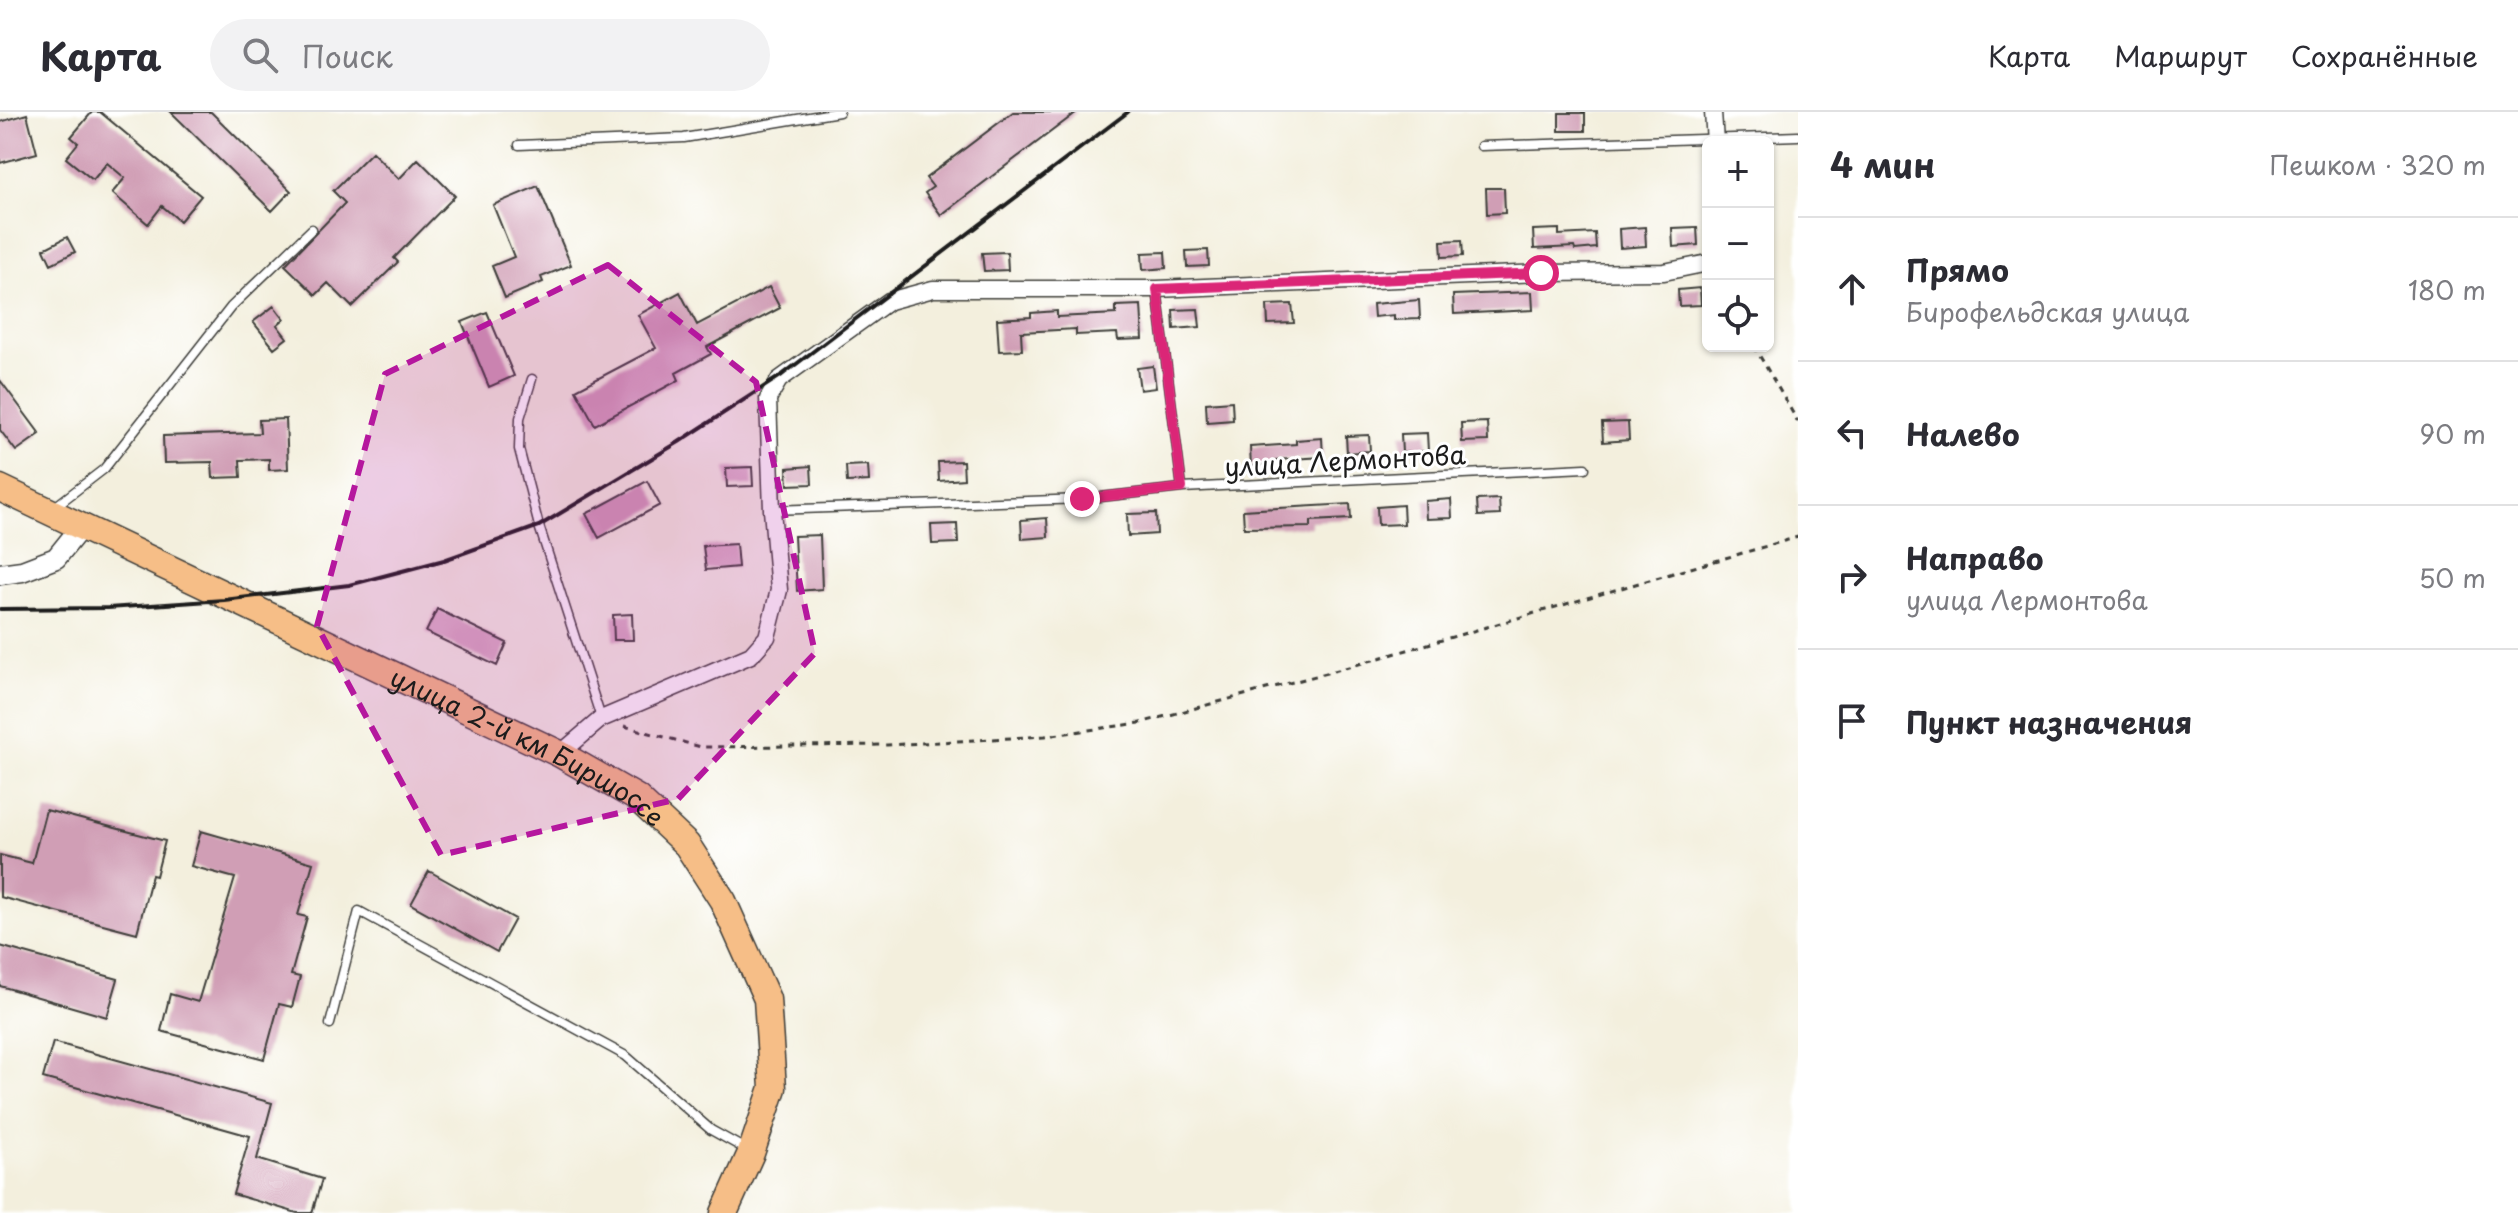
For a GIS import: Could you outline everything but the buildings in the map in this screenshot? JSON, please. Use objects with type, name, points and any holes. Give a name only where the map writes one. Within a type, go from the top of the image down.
[{"type":"main road","name":"улица 2-й км Биршоссе","points":[[0,488],[560,754],[637,798],[687,845],[723,901],[767,999],[773,1088],[751,1153],[724,1213]]},
{"type":"street","points":[[1713,112],[1715,136]]},
{"type":"street","points":[[560,754],[601,719],[751,655],[767,637],[779,590],[768,399],[779,380],[889,301],[933,289],[1157,289],[1541,273],[1664,272],[1702,264]]},
{"type":"street","points":[[0,574],[22,571],[56,558],[81,527]]},
{"type":"lane","points":[[519,145],[684,138],[839,112]]},
{"type":"lane","points":[[1774,137],[1798,136]]},
{"type":"lane","points":[[1481,146],[1702,140]]},
{"type":"lane","points":[[49,512],[104,469],[231,307],[312,229]]},
{"type":"lane","points":[[1157,289],[1182,488]]},
{"type":"lane","points":[[532,379],[520,418],[519,449],[539,526],[601,719]]},
{"type":"lane","name":"улица Лермонтова","points":[[772,510],[1082,499],[1182,488],[1585,468]]},
{"type":"lane","points":[[330,1024],[359,911],[626,1056],[711,1130],[751,1153]]},
{"type":"path","points":[[1757,352],[1798,422]]},
{"type":"path","points":[[601,719],[701,747],[887,745],[1045,736],[1140,723],[1610,593],[1798,537]]},
{"type":"highlighted area","points":[[608,265],[756,382],[815,653],[678,799],[441,855],[317,626],[385,374]]},
{"type":"railway","points":[[0,609],[108,608],[224,600],[349,585],[444,560],[539,526],[679,442],[782,375],[1128,112]]},
{"type":"route","points":[[1082,499],[1182,488],[1157,289],[1541,273]]}]
